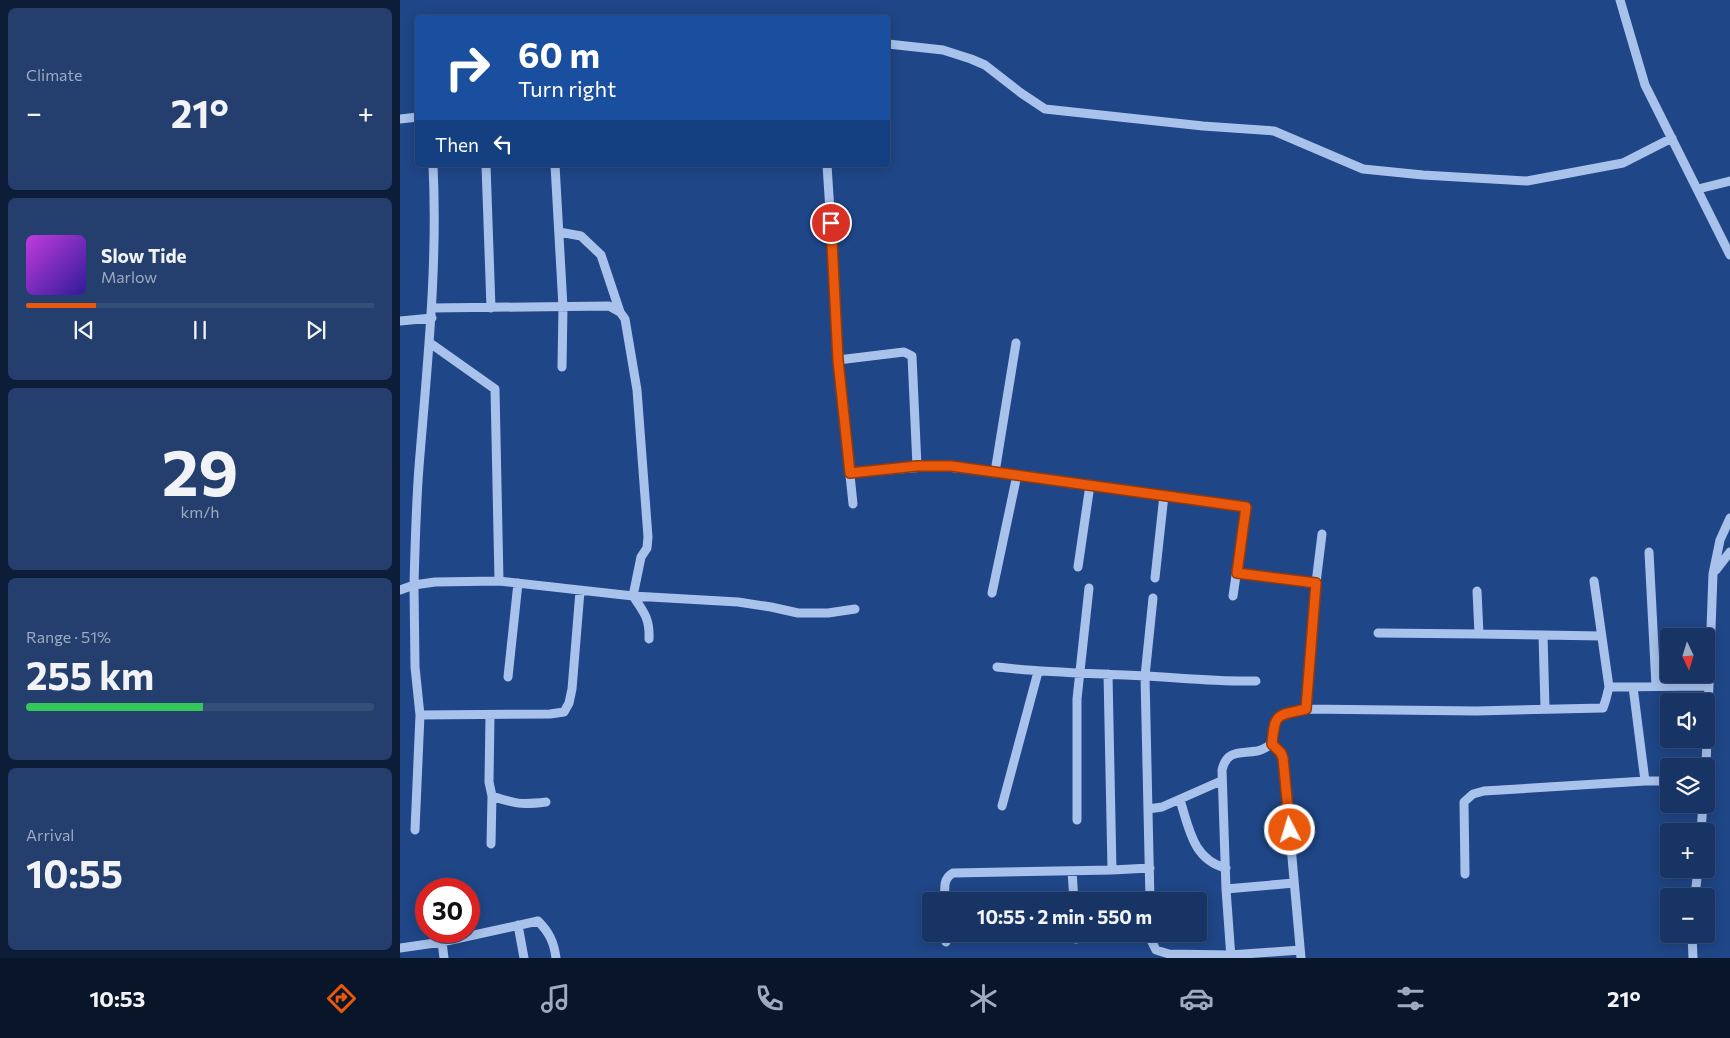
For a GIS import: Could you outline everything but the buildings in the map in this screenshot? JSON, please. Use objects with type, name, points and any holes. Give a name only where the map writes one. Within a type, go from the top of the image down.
[{"type":"street","points":[[1620,0],[1645,85],[1730,255]]},
{"type":"street","points":[[890,44],[943,50],[971,59],[985,65],[1045,109],[1204,126],[1274,131],[1363,169],[1423,176],[1527,181],[1623,164],[1672,138]]},
{"type":"street","points":[[400,119],[415,117]]},
{"type":"street","points":[[415,830],[420,715],[415,667],[414,585],[419,477],[432,313],[435,211],[433,167]]},
{"type":"street","points":[[486,167],[492,308]]},
{"type":"street","points":[[555,167],[563,307],[562,367]]},
{"type":"street","points":[[826,167],[838,360],[853,504]]},
{"type":"street","points":[[1698,189],[1730,181]]},
{"type":"street","points":[[558,232],[581,236],[601,255],[620,312],[625,318],[636,390],[648,537],[647,548],[641,557],[633,596],[647,616],[649,639]]},
{"type":"street","points":[[400,321],[432,313],[492,308],[609,306],[620,312]]},
{"type":"street","points":[[430,342],[495,389],[499,581]]},
{"type":"street","points":[[995,472],[1016,343]]},
{"type":"street","points":[[838,360],[904,352],[912,356],[917,466]]},
{"type":"street","points":[[850,473],[917,466],[951,466],[1246,507],[1233,596]]},
{"type":"street","points":[[992,593],[1017,475]]},
{"type":"street","points":[[1078,567],[1090,485]]},
{"type":"street","points":[[1155,578],[1164,495]]},
{"type":"street","points":[[1706,758],[1713,574],[1720,540],[1730,518]]},
{"type":"street","points":[[1306,709],[1316,583],[1322,534]]},
{"type":"street","points":[[1649,552],[1656,686]]},
{"type":"street","points":[[1713,574],[1727,554]]},
{"type":"street","points":[[1237,573],[1316,583]]},
{"type":"street","points":[[400,590],[414,585],[435,582],[499,581],[633,596],[738,602],[798,613],[828,613],[855,609]]},
{"type":"street","points":[[1272,744],[1276,719],[1284,714],[1306,709],[1476,711],[1603,708],[1609,687],[1594,581]]},
{"type":"street","points":[[508,676],[518,583]]},
{"type":"street","points":[[1077,820],[1077,699],[1089,588]]},
{"type":"street","points":[[420,715],[490,716],[564,712],[569,703],[572,689],[580,591]]},
{"type":"street","points":[[1477,591],[1479,634]]},
{"type":"street","points":[[1150,892],[1145,676],[1152,598]]},
{"type":"street","points":[[1378,634],[1602,636]]},
{"type":"street","points":[[1543,635],[1545,708]]},
{"type":"street","points":[[997,667],[1038,672],[1238,682],[1256,681]]},
{"type":"street","points":[[1002,806],[1038,672]]},
{"type":"street","points":[[1108,674],[1112,870]]},
{"type":"street","points":[[1609,687],[1708,686]]},
{"type":"street","points":[[1633,687],[1645,780]]},
{"type":"street","points":[[490,716],[488,782],[492,796],[491,844]]},
{"type":"street","points":[[1230,957],[1222,782],[1224,764],[1231,755],[1260,750],[1272,744]]},
{"type":"street","points":[[1152,942],[1156,950],[1169,954],[1230,957],[1300,954],[1283,758],[1281,753],[1272,744]]},
{"type":"street","points":[[1465,874],[1464,802],[1473,794],[1484,791],[1660,780]]},
{"type":"street","points":[[1148,809],[1162,807],[1222,782]]},
{"type":"street","points":[[492,796],[524,804],[546,802]]},
{"type":"street","points":[[1180,800],[1198,850],[1212,863],[1226,868]]},
{"type":"street","points":[[945,892],[945,881],[953,873],[1150,868]]},
{"type":"street","points":[[1072,871],[1073,892]]},
{"type":"street","points":[[1226,889],[1294,883]]},
{"type":"street","points":[[480,934],[538,921],[548,931],[555,946],[556,958]]},
{"type":"street","points":[[518,925],[524,958]]},
{"type":"street","points":[[400,948],[435,943]]},
{"type":"street","points":[[442,943],[444,958]]},
{"type":"street","points":[[1692,943],[1693,958]]},
{"type":"route","points":[[831,223],[838,360],[850,473],[917,466],[951,466],[1246,507],[1237,573],[1316,583],[1306,709],[1284,714],[1276,719],[1274,724],[1272,744],[1281,753],[1283,758],[1290,830]]}]
